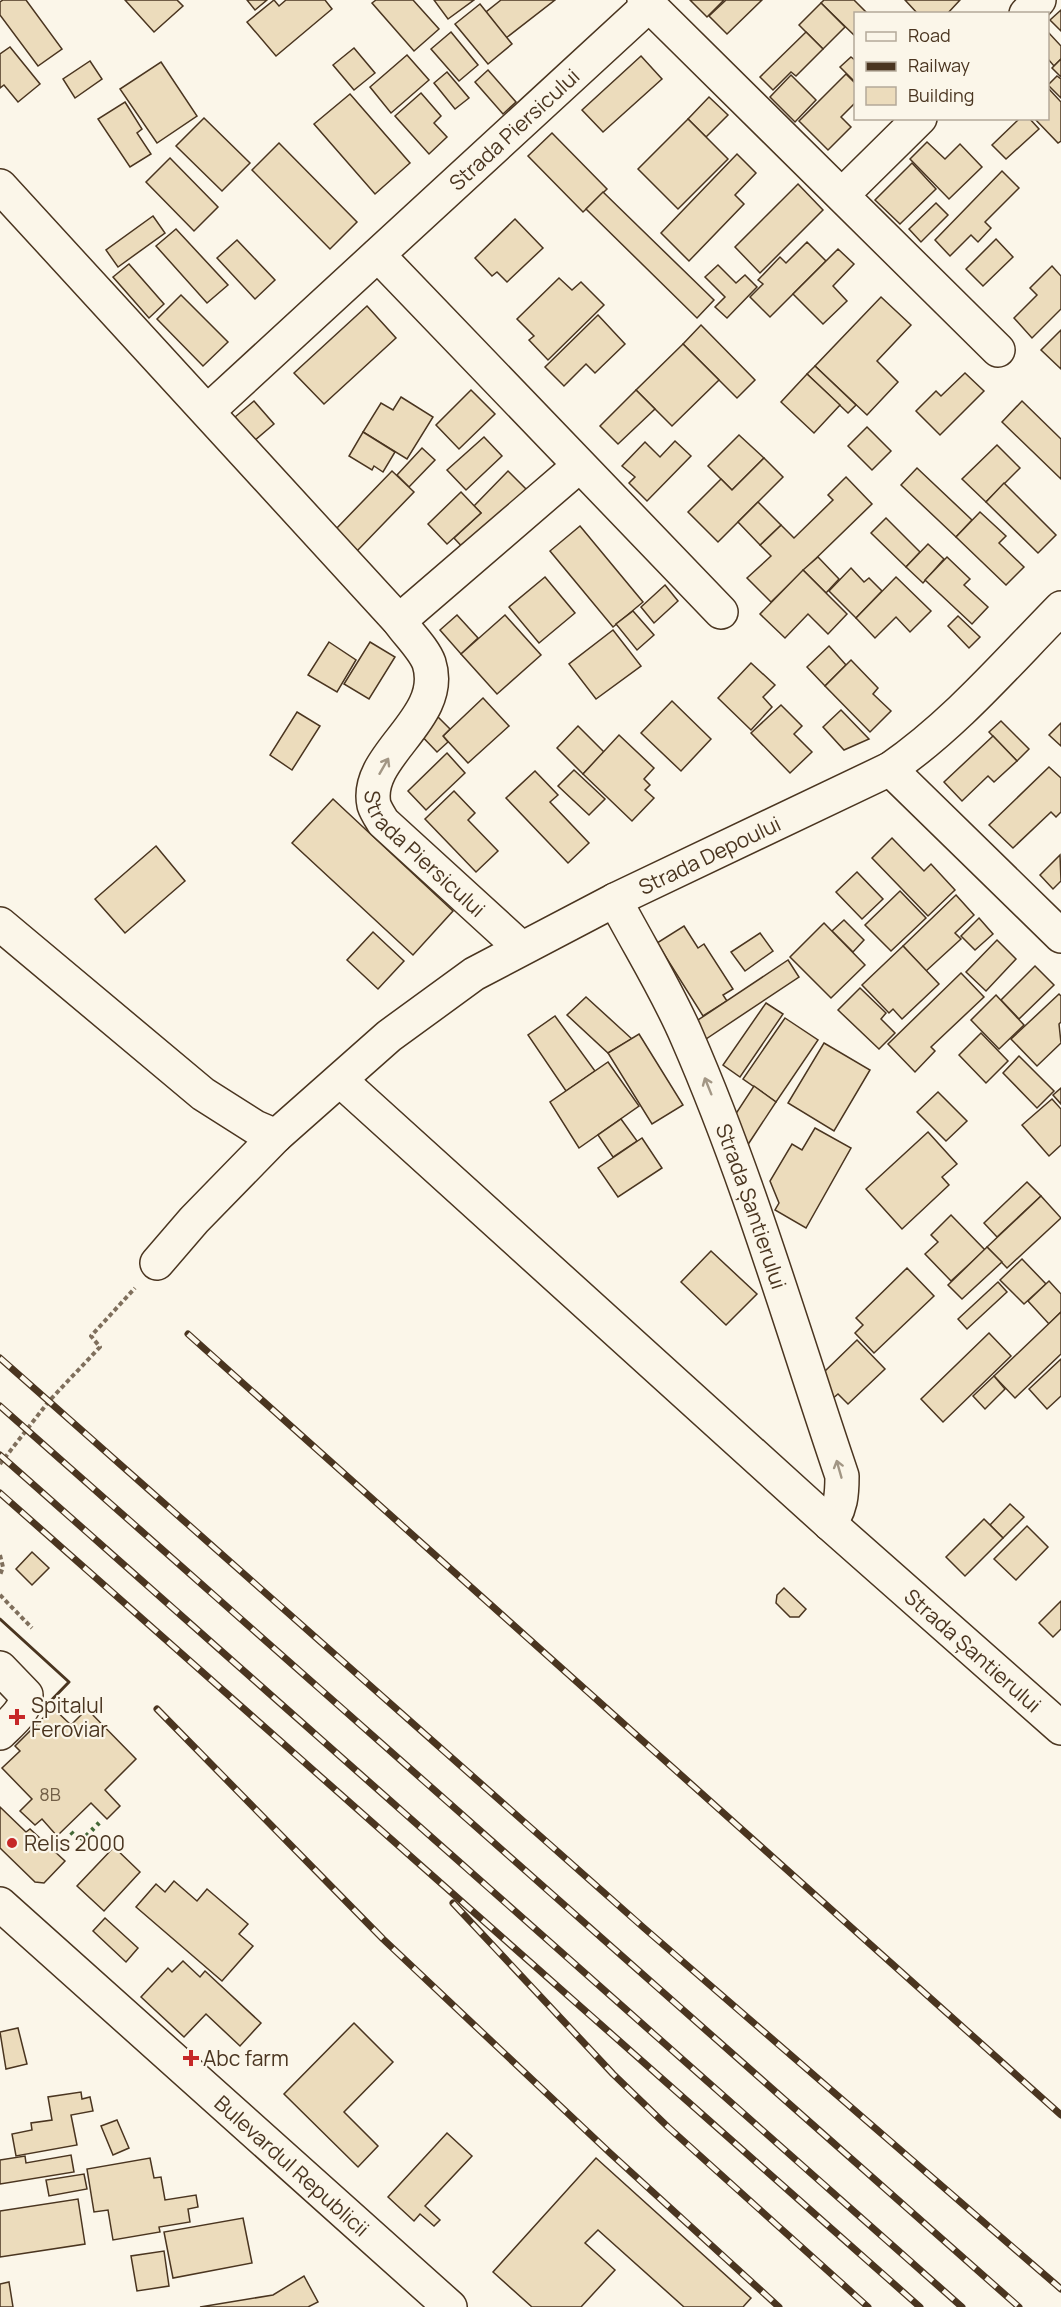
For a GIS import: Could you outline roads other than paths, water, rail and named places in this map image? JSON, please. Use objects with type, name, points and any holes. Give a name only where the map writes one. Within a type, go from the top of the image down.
[{"type":"street","points":[[1028,12],[1039,0]]},
{"type":"street","name":"Strada Piersicului","points":[[208,411],[646,3],[998,350]]},
{"type":"street","points":[[842,195],[918,120]]},
{"type":"street","name":"Strada Piersicului","points":[[0,186],[399,621],[428,661],[433,683],[426,704],[383,766],[373,787],[375,806],[383,822],[521,948]]},
{"type":"street","points":[[378,255],[721,612]]},
{"type":"street","points":[[399,621],[579,466]]},
{"type":"street","name":"Strada Depoului","points":[[157,1263],[194,1220],[276,1136],[389,1036],[439,998],[474,974],[615,900],[890,770],[917,751],[940,730],[1061,608]]},
{"type":"street","points":[[890,770],[1061,936]]},
{"type":"street","name":"Strada Șantierului","points":[[615,900],[686,1034],[742,1178],[842,1476],[842,1498],[830,1524]]},
{"type":"street","points":[[0,924],[203,1094],[255,1127],[276,1136]]},
{"type":"street","name":"Strada Șantierului","points":[[340,1080],[830,1524],[1061,1728]]},
{"type":"street","points":[[0,1668],[26,1695],[26,1702],[22,1711],[0,1733]]},
{"type":"street","name":"Bulevardul Republicii","points":[[0,1904],[450,2307]]},
{"type":"railway","points":[[188,1334],[1061,2115]]},
{"type":"railway","points":[[0,1358],[644,1928],[1061,2289]]},
{"type":"railway","points":[[0,1406],[1019,2307]]},
{"type":"railway","points":[[0,1455],[962,2307]]},
{"type":"railway","points":[[0,1493],[920,2307]]},
{"type":"railway","points":[[157,1709],[383,1939],[610,2153],[779,2307]]},
{"type":"railway","points":[[453,1903],[613,2074],[668,2127],[868,2307]]},
{"type":"place","name":"Spitalul Feroviar","points":[[17,1717]]},
{"type":"place","name":"Relis 2000","points":[[12,1843]]},
{"type":"place","name":"Abc farm","points":[[191,2058]]}]
